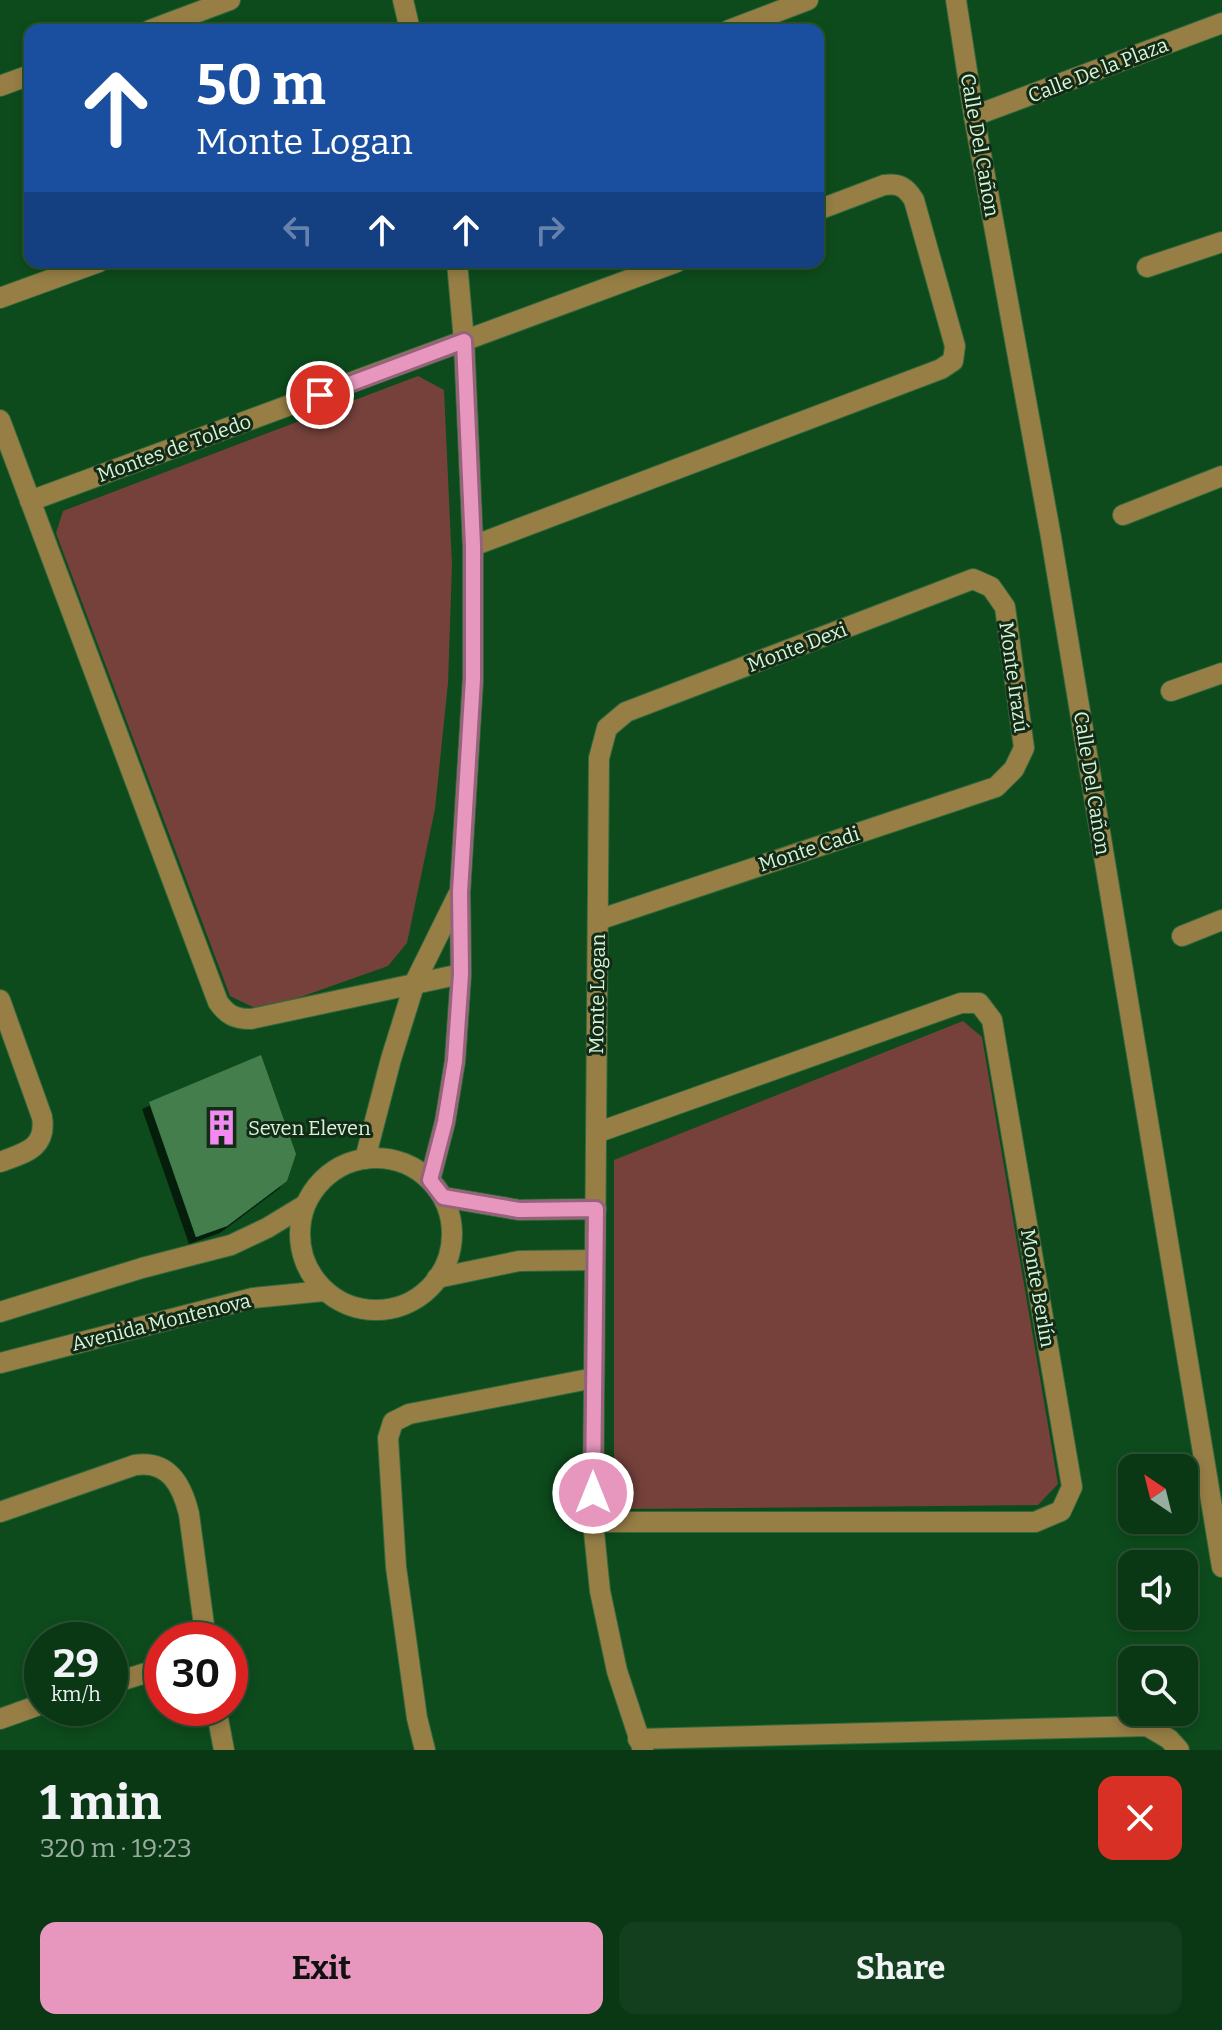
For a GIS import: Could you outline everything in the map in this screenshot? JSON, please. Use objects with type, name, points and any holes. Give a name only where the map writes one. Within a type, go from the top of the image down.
[{"type":"street","points":[[166,24],[230,0]]},
{"type":"street","points":[[403,0],[409,24]]},
{"type":"street","points":[[745,24],[808,0]]},
{"type":"street","name":"Calle Del Cañon","points":[[956,0],[974,116],[1051,537],[1222,1567]]},
{"type":"street","name":"Calle De la Plaza","points":[[974,116],[1222,23]]},
{"type":"street","points":[[0,86],[24,77]]},
{"type":"street","points":[[473,546],[941,369],[953,361],[955,346],[909,191],[895,184],[884,185],[824,208]]},
{"type":"street","points":[[1147,267],[1222,242]]},
{"type":"street","points":[[0,298],[82,268]]},
{"type":"street","points":[[430,1180],[445,1122],[455,1061],[461,974],[460,892],[473,679],[473,546],[464,341],[458,268]]},
{"type":"street","name":"Montes de Toledo","points":[[30,501],[661,268]]},
{"type":"street","points":[[0,420],[223,1010],[239,1019],[251,1019],[461,974]]},
{"type":"street","points":[[1123,515],[1222,476]]},
{"type":"street","name":"Monte Dexi","points":[[607,728],[626,712],[973,579],[991,587]]},
{"type":"street","name":"Monte Irazú","points":[[991,587],[1005,607],[1024,748],[1014,769]]},
{"type":"street","points":[[1171,691],[1222,673]]},
{"type":"street","name":"Monte Logan","points":[[607,728],[599,758],[593,1522],[602,1604],[617,1671],[641,1744]]},
{"type":"street","name":"Monte Cadi","points":[[598,920],[996,787],[1014,769]]},
{"type":"street","points":[[365,1159],[415,982],[460,892]]},
{"type":"street","points":[[1182,936],[1222,920]]},
{"type":"street","points":[[0,1000],[42,1117],[42,1135],[31,1149],[0,1162]]},
{"type":"street","name":"Monte Berlín","points":[[593,1522],[1035,1522],[1061,1511],[1072,1487],[992,1020],[979,1003],[961,1003],[596,1133]]},
{"type":"street","points":[[389,1158],[411,1166],[430,1180],[443,1197],[450,1217],[452,1239],[448,1259],[423,1294],[404,1305],[384,1310],[362,1310],[342,1303],[324,1291],[309,1273],[301,1251],[299,1228],[305,1205],[315,1188],[329,1174],[346,1164],[365,1159],[389,1158]]},
{"type":"street","points":[[443,1197],[519,1210],[596,1209]]},
{"type":"street","points":[[0,1312],[142,1268],[231,1245],[305,1205]]},
{"type":"street","points":[[437,1278],[519,1261],[595,1260]]},
{"type":"street","name":"Avenida Montenova","points":[[0,1363],[253,1298],[324,1291]]},
{"type":"street","points":[[425,1750],[417,1718],[396,1567],[388,1438],[393,1422],[409,1414],[594,1378]]},
{"type":"street","points":[[0,1512],[135,1465],[162,1468],[185,1496],[204,1622]]},
{"type":"street","points":[[0,1719],[24,1710]]},
{"type":"street","points":[[219,1726],[224,1750]]},
{"type":"street","points":[[641,1744],[1147,1726],[1174,1744]]},
{"type":"shaded area","points":[[418,376],[444,390],[452,565],[448,683],[435,809],[407,943],[388,966],[261,1011],[230,996],[56,533],[63,511]]},
{"type":"shaded area","points":[[963,1021],[982,1037],[1058,1484],[1038,1505],[622,1509],[614,1498],[614,1160]]},
{"type":"building","name":"Seven Eleven","points":[[261,1055],[296,1154],[287,1181],[227,1226],[196,1237],[149,1102]]},
{"type":"place","name":"Seven Eleven","points":[[222,1128]]},
{"type":"route","points":[[320,395],[464,341],[473,546],[473,679],[460,892],[461,974],[455,1061],[445,1122],[430,1180],[443,1197],[519,1210],[596,1209],[593,1493]]}]
